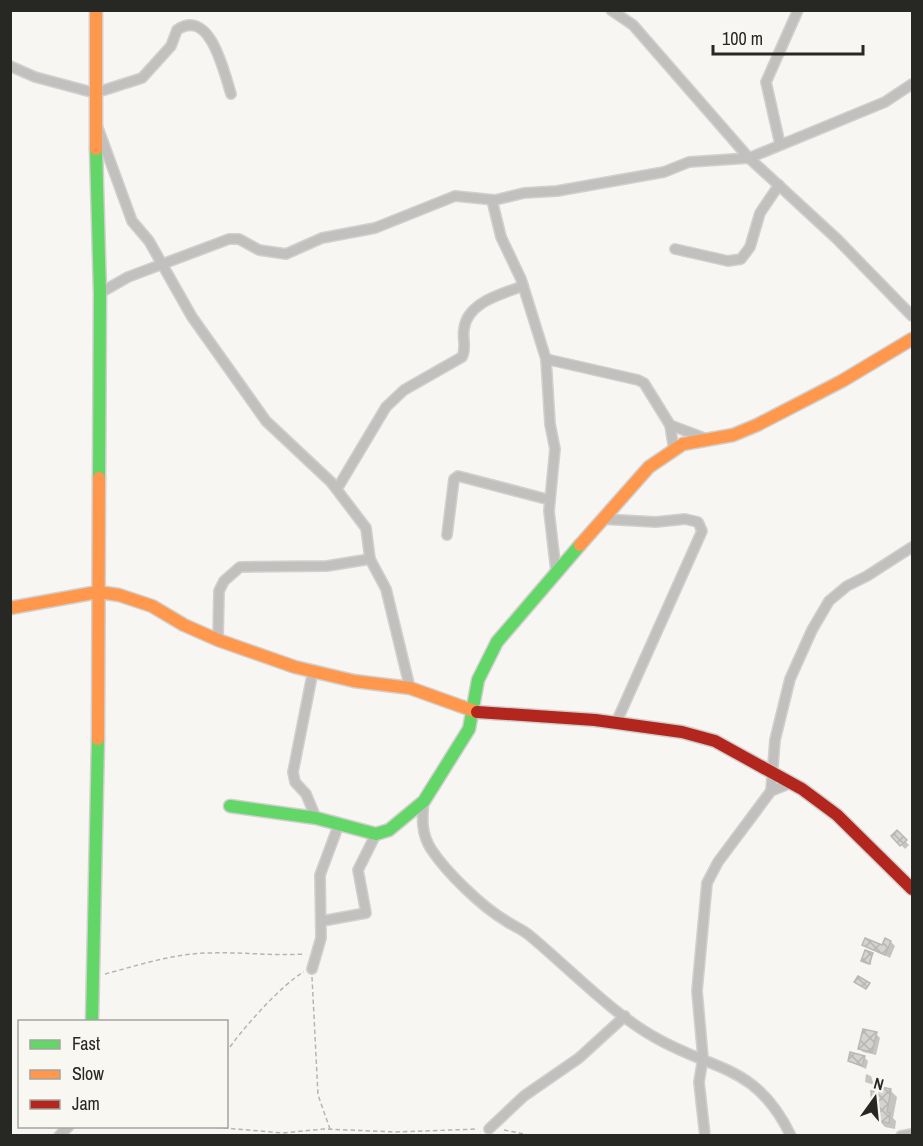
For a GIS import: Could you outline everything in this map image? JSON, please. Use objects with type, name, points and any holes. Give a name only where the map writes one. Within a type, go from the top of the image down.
[{"type":"street","points":[[92,1020],[97,874],[100,293],[95,93],[96,10]]},
{"type":"street","points":[[611,10],[633,25],[749,158],[837,239],[912,316]]},
{"type":"street","points":[[780,144],[766,82],[798,10]]},
{"type":"street","points":[[10,66],[35,77],[95,93],[142,78],[171,46],[177,30],[198,26],[207,33],[231,94]]},
{"type":"street","points":[[100,293],[128,277],[228,239],[239,239],[259,250],[286,254],[322,238],[375,228],[455,196],[492,200],[664,172],[689,162],[749,158],[885,102],[912,84]]},
{"type":"street","points":[[96,122],[132,221],[149,241],[192,317],[256,410],[337,489],[366,528],[370,559],[386,590],[410,688]]},
{"type":"street","points":[[675,249],[728,261],[741,258],[750,247],[760,213],[779,186]]},
{"type":"street","points":[[492,200],[501,237],[523,286],[546,359],[550,424],[555,449],[550,500],[556,571]]},
{"type":"street","points":[[337,489],[386,407],[404,390],[462,357],[465,350],[464,326],[468,317],[489,299],[523,286]]},
{"type":"street","points":[[230,806],[316,818],[376,834],[389,830],[423,801],[455,752],[474,712],[478,680],[484,664],[497,642],[556,571],[649,467],[683,444],[733,435],[757,425],[842,381],[912,339]]},
{"type":"street","points":[[546,359],[644,383],[670,425],[674,450]]},
{"type":"street","points":[[670,425],[707,439]]},
{"type":"street","points":[[447,536],[454,479],[458,476],[550,500]]},
{"type":"street","points":[[602,519],[656,522],[692,519],[699,522],[702,531],[616,723]]},
{"type":"street","points":[[771,791],[775,740],[790,679],[829,601],[847,585],[867,576],[912,547]]},
{"type":"street","points":[[219,640],[217,600],[219,591],[224,581],[240,567],[327,566],[370,559]]},
{"type":"street","points":[[10,608],[98,591],[152,606],[184,625],[219,640],[313,671],[354,681],[410,688],[474,712],[616,723],[682,732],[715,741],[791,783],[837,815],[912,889]]},
{"type":"street","points":[[313,671],[293,772],[294,782],[306,794],[316,818]]},
{"type":"street","points":[[705,1136],[699,1082],[703,1058],[697,991],[706,883],[724,854],[771,791],[791,783]]},
{"type":"street","points":[[423,801],[422,824],[436,855],[463,885],[506,921],[526,932],[625,1016],[656,1038],[752,1082],[775,1108],[791,1136]]},
{"type":"street","points":[[401,820],[422,824]]},
{"type":"street","points":[[312,969],[317,954],[322,921],[319,882],[339,824]]},
{"type":"street","points":[[322,921],[366,913],[358,870],[376,834]]},
{"type":"street","points":[[489,1129],[524,1096],[579,1058],[625,1016]]},
{"type":"street","points":[[902,1136],[912,1134]]},
{"type":"path","points":[[92,976],[208,952],[272,956],[317,954]]},
{"type":"path","points":[[228,1050],[241,1031],[286,985],[312,969],[318,1095],[330,1129]]},
{"type":"path","points":[[224,1128],[283,1133],[330,1129],[396,1132],[489,1129],[534,1136]]},
{"type":"building","points":[[897,830],[907,840],[900,846],[891,836]]},
{"type":"building","points":[[865,938],[882,945],[885,938],[891,941],[885,955],[862,945]]},
{"type":"building","points":[[865,950],[873,953],[869,964],[861,961]]},
{"type":"building","points":[[858,976],[870,983],[866,989],[854,982]]},
{"type":"building","points":[[863,1029],[877,1032],[872,1052],[858,1049]]},
{"type":"building","points":[[850,1052],[865,1056],[862,1066],[848,1061]]},
{"type":"building","points":[[878,1088],[891,1089],[887,1112],[890,1113],[889,1123],[876,1121],[877,1117],[873,1117],[871,1091],[877,1092]]},
{"type":"traffic: fast","points":[[96,149],[100,293],[99,478]]},
{"type":"traffic: fast","points":[[230,806],[316,818],[376,834],[389,830],[424,801],[469,729],[478,680],[497,642],[580,545]]},
{"type":"traffic: fast","points":[[92,1020],[98,739]]},
{"type":"traffic: slow","points":[[96,10],[96,149]]},
{"type":"traffic: slow","points":[[580,545],[649,467],[683,444],[733,435],[757,425],[842,381],[912,339]]},
{"type":"traffic: slow","points":[[98,739],[99,478]]},
{"type":"traffic: slow","points":[[10,608],[98,592],[119,595],[152,606],[184,625],[218,640],[295,667],[354,681],[410,688],[477,712]]},
{"type":"traffic: jam","points":[[477,712],[595,720],[682,732],[715,741],[802,789],[837,815],[912,889]]}]
